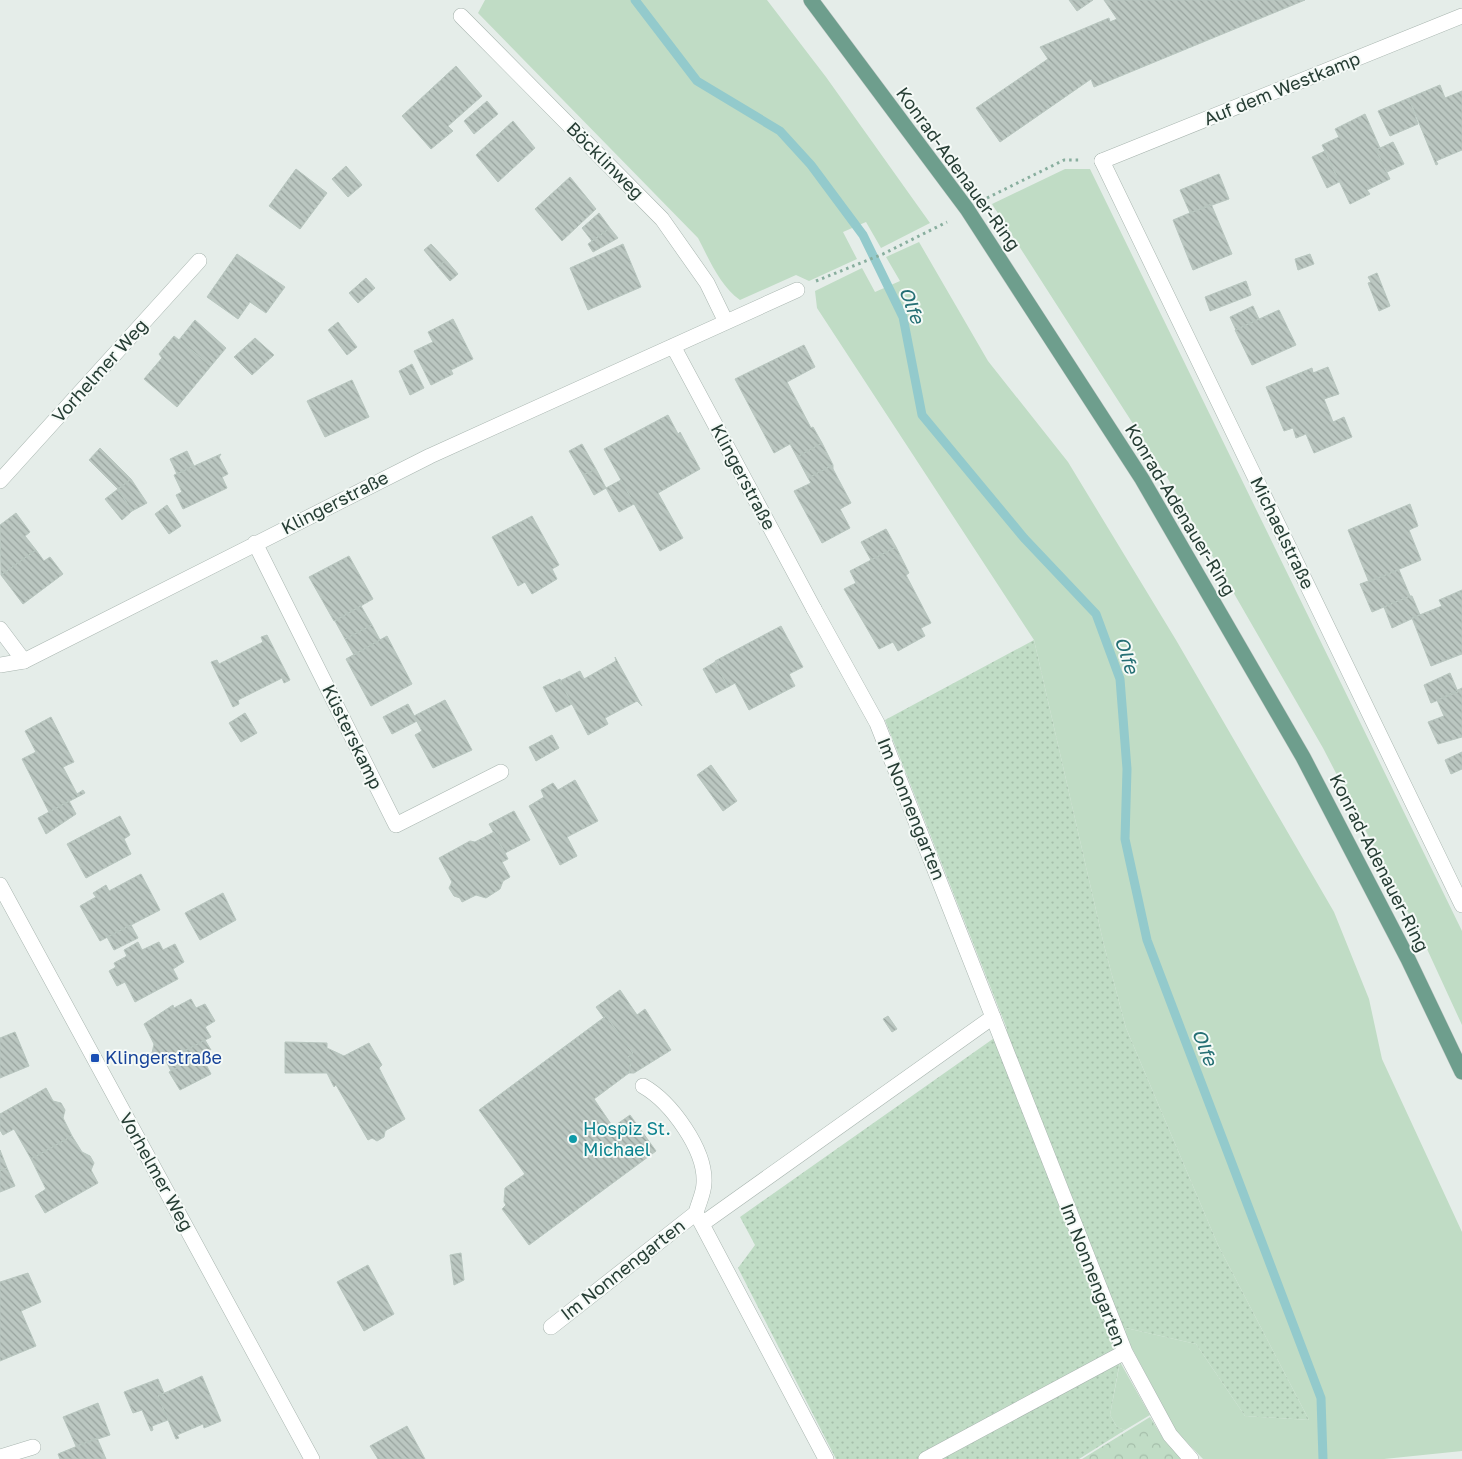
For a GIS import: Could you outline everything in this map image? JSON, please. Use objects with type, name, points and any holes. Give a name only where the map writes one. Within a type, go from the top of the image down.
[{"type":"main road","name":"Konrad-Adenauer-Ring","points":[[811,0],[966,209],[1142,479],[1303,757],[1408,959],[1462,1072]]},
{"type":"street","name":"Böcklinweg","points":[[461,16],[662,218],[702,274],[726,322]]},
{"type":"street","name":"Auf dem Westkamp","points":[[1102,161],[1462,16]]},
{"type":"street","name":"Michaelstraße","points":[[1102,161],[1462,906]]},
{"type":"street","name":"Vorhelmer Weg","points":[[0,480],[199,262]]},
{"type":"street","name":"Klingerstraße","points":[[0,665],[24,662],[255,543],[430,456],[796,290]]},
{"type":"street","name":"Klingerstraße","points":[[673,346],[814,609]]},
{"type":"street","name":"Küsterskamp","points":[[255,543],[396,825],[501,772]]},
{"type":"street","name":"Im Nonnengarten","points":[[814,609],[877,724],[1125,1352],[926,1459]]},
{"type":"street","points":[[0,629],[24,662]]},
{"type":"street","name":"Vorhelmer Weg","points":[[0,885],[312,1459]]},
{"type":"street","name":"Im Nonnengarten","points":[[551,1327],[699,1218],[993,1017]]},
{"type":"street","name":"Im Nonnengarten","points":[[643,1086],[657,1094],[684,1128],[701,1157],[704,1184],[699,1218],[826,1459]]},
{"type":"street","points":[[1125,1352],[1170,1435],[1191,1459]]},
{"type":"street","points":[[0,1457],[33,1447]]},
{"type":"path","points":[[985,198],[1064,160],[1102,161]]},
{"type":"path","points":[[796,290],[883,254],[948,221]]},
{"type":"green space","points":[[485,0],[767,0],[826,77],[930,223],[881,248],[866,222],[843,232],[857,259],[809,281],[796,275],[740,300],[721,280],[698,238],[478,13]]},
{"type":"green space","points":[[1065,169],[1090,169],[1462,931],[1462,1025],[1427,949],[1323,748],[1164,472],[992,204]]},
{"type":"green space","points":[[919,242],[988,361],[1068,462],[1176,640],[1334,912],[1369,999],[1382,1059],[1462,1232],[1462,1451],[1384,1459],[1203,1459],[1176,1431],[1125,1335],[1126,1328],[1196,1344],[1245,1416],[1309,1420],[1218,1245],[1126,1028],[1104,945],[1034,640],[817,308],[815,291],[862,268],[875,292],[900,281],[886,257]]},
{"type":"green space","points":[[1034,640],[1104,945],[1126,1028],[1218,1245],[1309,1420],[1245,1416],[1196,1344],[1126,1328],[1110,1415],[1117,1427],[1125,1430],[1079,1459],[836,1459],[738,1268],[755,1245],[740,1217],[1007,1029],[885,720]]},
{"type":"green space","points":[[1120,1362],[1150,1415],[1125,1430],[1117,1427],[1110,1415]]},
{"type":"green space","points":[[1150,1417],[1163,1438],[1182,1459],[1082,1459]]},
{"type":"building","points":[[1069,0],[1093,0],[1077,11]]},
{"type":"building","points":[[1104,0],[1305,0],[1094,87],[1091,79],[1000,142],[976,108],[1048,59],[1040,47],[1109,18],[1110,22],[1117,19]]},
{"type":"building","points":[[456,66],[482,96],[448,126],[453,131],[431,149],[402,116]]},
{"type":"building","points":[[1440,85],[1445,98],[1462,91],[1462,150],[1436,161],[1438,164],[1436,165],[1409,98]]},
{"type":"building","points":[[1409,98],[1418,124],[1390,136],[1378,111]]},
{"type":"building","points":[[487,101],[498,114],[474,134],[464,121]]},
{"type":"building","points":[[1365,114],[1380,148],[1376,150],[1390,179],[1367,190],[1370,194],[1350,204],[1322,145],[1339,137],[1335,129]]},
{"type":"building","points":[[513,121],[535,148],[498,182],[476,155]]},
{"type":"building","points":[[1393,142],[1404,164],[1387,172],[1376,150]]},
{"type":"building","points":[[1325,151],[1339,182],[1327,188],[1312,157]]},
{"type":"building","points":[[346,166],[362,185],[348,197],[332,179]]},
{"type":"building","points":[[296,169],[327,193],[300,229],[269,206]]},
{"type":"building","points":[[1219,174],[1229,199],[1190,213],[1180,190]]},
{"type":"building","points":[[570,177],[596,209],[562,241],[535,209]]},
{"type":"building","points":[[1211,204],[1232,254],[1193,270],[1173,220]]},
{"type":"building","points":[[599,213],[610,228],[592,241],[582,228]]},
{"type":"building","points":[[610,228],[618,238],[593,252],[588,244]]},
{"type":"building","points":[[431,244],[446,260],[438,267],[424,250]]},
{"type":"building","points":[[623,244],[641,287],[588,310],[570,268]]},
{"type":"building","points":[[237,254],[285,287],[266,313],[250,302],[238,319],[207,297]]},
{"type":"building","points":[[1310,254],[1314,264],[1298,270],[1295,259]]},
{"type":"building","points":[[446,260],[458,274],[450,281],[438,267]]},
{"type":"building","points":[[1377,273],[1390,306],[1379,311],[1368,283],[1371,282],[1368,277]]},
{"type":"building","points":[[366,278],[375,288],[358,303],[349,293]]},
{"type":"building","points":[[1246,281],[1251,295],[1210,311],[1205,297]]},
{"type":"building","points":[[1253,306],[1259,319],[1236,330],[1230,317]]},
{"type":"building","points":[[1279,310],[1296,345],[1252,365],[1235,330]]},
{"type":"building","points":[[453,319],[473,359],[451,370],[453,374],[431,385],[414,351],[433,342],[428,332]]},
{"type":"building","points":[[195,320],[226,348],[211,366],[179,340]]},
{"type":"building","points":[[338,322],[357,347],[347,355],[328,330]]},
{"type":"building","points":[[174,336],[211,366],[177,407],[144,379],[162,358],[159,354]]},
{"type":"building","points":[[255,338],[274,355],[252,375],[234,357]]},
{"type":"building","points":[[804,345],[815,367],[787,382],[811,428],[813,427],[822,443],[797,457],[790,444],[774,453],[735,379]]},
{"type":"building","points":[[412,364],[424,388],[410,395],[399,371]]},
{"type":"building","points":[[1328,367],[1339,394],[1324,399],[1333,422],[1344,417],[1352,437],[1314,453],[1306,434],[1296,438],[1293,428],[1284,431],[1266,387],[1312,368],[1313,373]]},
{"type":"building","points":[[352,380],[369,417],[325,437],[307,401]]},
{"type":"building","points":[[668,415],[678,434],[680,432],[700,469],[658,493],[683,538],[660,551],[604,449]]},
{"type":"building","points":[[822,443],[833,465],[808,478],[797,457]]},
{"type":"building","points":[[582,444],[596,469],[583,475],[569,451]]},
{"type":"building","points":[[100,448],[131,479],[118,489],[89,460]]},
{"type":"building","points":[[187,451],[194,466],[177,474],[170,459]]},
{"type":"building","points":[[221,454],[219,457],[228,474],[222,477],[227,488],[183,509],[176,495],[182,492],[174,475]]},
{"type":"building","points":[[833,465],[833,469],[851,503],[840,509],[850,528],[822,543],[794,491],[811,483],[808,478]]},
{"type":"building","points":[[596,469],[606,488],[594,495],[583,475]]},
{"type":"building","points":[[131,479],[147,503],[132,511],[118,489]]},
{"type":"building","points":[[621,480],[634,504],[619,512],[606,488]]},
{"type":"building","points":[[118,489],[132,511],[122,520],[105,499]]},
{"type":"building","points":[[1410,504],[1418,526],[1409,530],[1421,560],[1369,582],[1348,530]]},
{"type":"building","points":[[167,505],[181,526],[169,534],[155,514]]},
{"type":"building","points":[[16,513],[30,532],[25,536],[36,550],[1,575],[0,525]]},
{"type":"building","points":[[532,516],[559,565],[552,569],[557,579],[532,594],[525,582],[518,586],[492,537]]},
{"type":"building","points":[[886,529],[896,547],[871,560],[861,542]]},
{"type":"building","points":[[896,547],[909,573],[906,575],[931,623],[921,628],[925,636],[898,651],[893,642],[879,649],[844,589],[856,583],[850,571]]},
{"type":"building","points":[[36,550],[44,561],[50,557],[63,574],[23,604],[1,575]]},
{"type":"building","points":[[349,556],[373,599],[334,621],[309,577]]},
{"type":"building","points":[[1399,570],[1410,596],[1372,612],[1360,584]]},
{"type":"building","points":[[1462,590],[1462,654],[1431,666],[1412,618],[1442,606],[1439,600]]},
{"type":"building","points":[[1412,596],[1420,615],[1392,628],[1384,607]]},
{"type":"building","points":[[361,606],[372,625],[345,639],[335,621]]},
{"type":"building","points":[[372,625],[380,640],[354,655],[345,639]]},
{"type":"building","points":[[781,626],[803,667],[789,674],[795,686],[749,710],[735,683],[728,687],[715,661]]},
{"type":"building","points":[[267,635],[290,680],[284,683],[282,678],[238,700],[239,704],[233,707],[211,662],[217,660],[219,664],[263,642],[261,637]]},
{"type":"building","points":[[387,636],[412,684],[371,706],[346,659]]},
{"type":"building","points":[[615,657],[642,706],[637,701],[605,718],[608,724],[588,735],[560,681],[580,671],[584,679],[616,661]]},
{"type":"building","points":[[715,662],[728,687],[716,693],[703,669]]},
{"type":"building","points":[[1450,673],[1458,692],[1431,703],[1424,685]]},
{"type":"building","points":[[560,679],[572,704],[556,712],[543,687]]},
{"type":"building","points":[[1462,688],[1462,737],[1438,744],[1428,722],[1444,716],[1437,700]]},
{"type":"building","points":[[445,700],[472,750],[433,768],[415,735],[422,731],[414,716]]},
{"type":"building","points":[[408,704],[417,721],[392,734],[383,717]]},
{"type":"building","points":[[245,713],[257,733],[241,742],[229,723]]},
{"type":"building","points":[[51,717],[74,762],[63,767],[77,794],[83,790],[85,793],[49,812],[22,759],[36,752],[25,731]]},
{"type":"building","points":[[552,735],[559,748],[536,761],[529,747]]},
{"type":"building","points":[[1462,752],[1462,769],[1451,774],[1445,760]]},
{"type":"building","points":[[711,765],[737,801],[723,811],[697,775]]},
{"type":"building","points":[[575,780],[598,821],[567,837],[577,856],[560,865],[529,806],[544,797],[541,790],[553,783],[558,790]]},
{"type":"building","points":[[69,801],[76,814],[46,834],[38,818]]},
{"type":"building","points":[[514,811],[530,840],[505,853],[489,824]]},
{"type":"building","points":[[120,816],[130,835],[124,839],[131,854],[86,878],[67,844]]},
{"type":"building","points":[[494,832],[508,859],[502,862],[510,877],[503,881],[500,889],[486,898],[476,895],[462,902],[460,898],[454,896],[449,888],[452,882],[439,858],[470,841],[475,842]]},
{"type":"building","points":[[141,874],[160,910],[100,941],[80,906],[96,897],[93,893],[106,885],[109,891]]},
{"type":"building","points":[[223,893],[236,920],[200,940],[185,913]]},
{"type":"building","points":[[131,925],[138,938],[114,950],[107,937]]},
{"type":"building","points":[[138,942],[142,950],[159,942],[163,950],[175,944],[184,962],[173,969],[178,979],[135,1002],[125,982],[117,986],[109,971],[116,967],[114,963],[127,956],[124,950]]},
{"type":"building","points":[[620,990],[637,1015],[645,1009],[671,1050],[634,1073],[629,1073],[631,1060],[628,1057],[633,1053],[606,1016],[604,1018],[596,1007]]},
{"type":"building","points":[[191,999],[196,1008],[205,1004],[215,1021],[205,1027],[211,1037],[163,1062],[161,1057],[156,1057],[152,1053],[154,1044],[144,1024],[173,1005],[174,1008]]},
{"type":"building","name":"Hospiz St. Michael","points":[[606,1016],[633,1053],[628,1057],[631,1060],[629,1073],[594,1099],[613,1127],[630,1115],[656,1151],[529,1245],[502,1209],[506,1205],[504,1202],[505,1188],[525,1174],[479,1110]]},
{"type":"building","points":[[888,1016],[897,1029],[892,1032],[883,1019]]},
{"type":"building","points":[[15,1032],[29,1066],[0,1078],[0,1038]]},
{"type":"building","points":[[205,1040],[211,1050],[171,1071],[166,1061]]},
{"type":"building","points":[[285,1042],[327,1043],[327,1048],[344,1056],[369,1043],[382,1065],[379,1068],[405,1119],[385,1131],[384,1137],[377,1141],[372,1138],[368,1140],[327,1073],[285,1073]]},
{"type":"building","points":[[201,1055],[211,1074],[180,1090],[169,1072]]},
{"type":"building","points":[[46,1088],[53,1101],[61,1103],[65,1110],[63,1118],[72,1136],[31,1159],[14,1129],[3,1135],[0,1130],[0,1114]]},
{"type":"building","points":[[72,1136],[82,1152],[90,1156],[94,1163],[91,1170],[98,1183],[45,1213],[35,1196],[46,1189],[31,1159]]},
{"type":"building","points":[[0,1150],[7,1168],[0,1171]]},
{"type":"building","points":[[7,1168],[15,1186],[0,1192],[0,1171]]},
{"type":"building","points":[[461,1253],[464,1280],[454,1285],[450,1255]]},
{"type":"building","points":[[368,1265],[394,1314],[364,1331],[337,1282]]},
{"type":"building","points":[[28,1273],[41,1302],[21,1311],[36,1346],[0,1361],[0,1282]]},
{"type":"building","points":[[202,1376],[221,1421],[204,1428],[203,1424],[177,1435],[179,1438],[176,1439],[158,1396]]},
{"type":"building","points":[[158,1379],[164,1393],[158,1396],[168,1420],[152,1426],[153,1430],[151,1431],[142,1410],[133,1413],[124,1392]]},
{"type":"building","points":[[98,1403],[110,1435],[76,1446],[63,1417]]},
{"type":"building","points":[[407,1426],[425,1459],[378,1459],[370,1446]]},
{"type":"building","points":[[97,1438],[106,1459],[60,1459],[58,1454]]},
{"type":"waterway","name":"Olfe","points":[[635,0],[697,81],[780,131],[811,165],[863,235],[903,317],[922,415],[1024,538],[1096,614],[1120,679],[1127,769],[1125,839],[1147,940],[1321,1398],[1323,1459]]},
{"type":"place","name":"Klingerstraße","points":[[95,1058]]},
{"type":"place","name":"Hospiz St. Michael","points":[[573,1139]]}]
